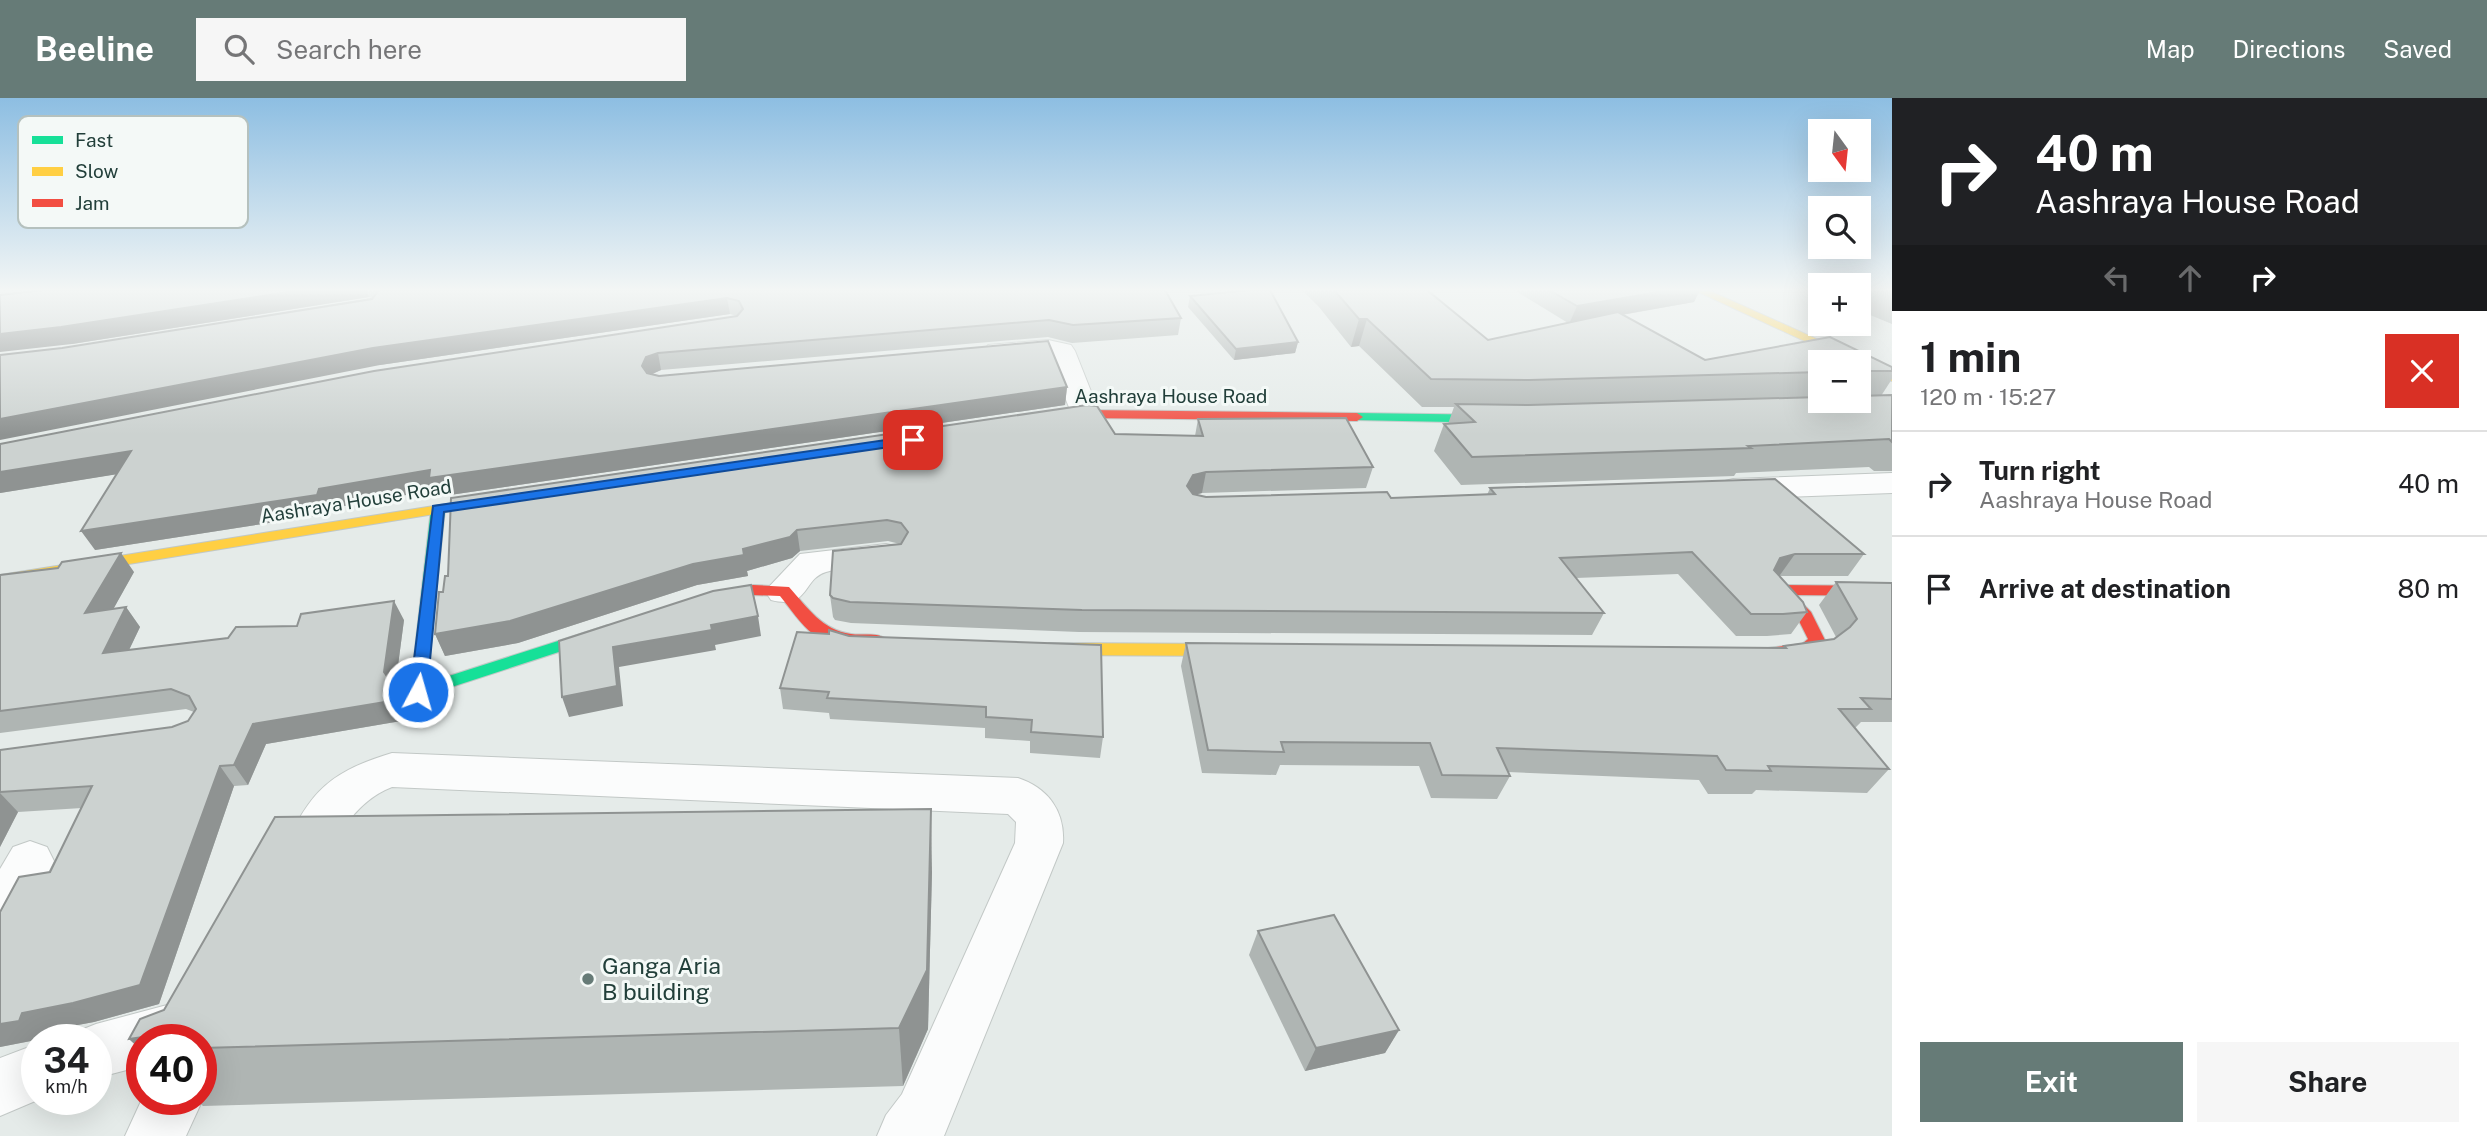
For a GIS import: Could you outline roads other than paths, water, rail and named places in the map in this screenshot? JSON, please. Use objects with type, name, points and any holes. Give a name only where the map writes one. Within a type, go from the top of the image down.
[{"type":"street","points":[[1806,338],[1892,377]]},
{"type":"street","points":[[971,353],[1025,348],[1061,351],[1085,414]]},
{"type":"street","name":"Aashraya House Road","points":[[1032,422],[1085,414],[1518,419]]},
{"type":"street","points":[[1699,490],[1892,483]]},
{"type":"street","name":"Aashraya House Road","points":[[0,580],[519,497]]},
{"type":"street","points":[[438,509],[418,692],[618,627]]},
{"type":"street","points":[[784,591],[813,562],[888,555]]},
{"type":"street","points":[[684,605],[753,590],[784,591],[820,631],[851,640],[893,642]]},
{"type":"street","points":[[1754,653],[1806,649],[1816,640],[1805,616],[1780,590],[1892,591]]},
{"type":"street","points":[[1030,648],[1258,650]]},
{"type":"street","points":[[282,898],[327,813],[349,787],[372,774],[392,770],[1018,796],[1034,809],[1041,823],[1040,843],[923,1115],[907,1136]]},
{"type":"street","points":[[0,916],[30,861]]},
{"type":"street","points":[[0,1087],[21,1078]]},
{"type":"street","points":[[155,1136],[166,1115]]},
{"type":"place","name":"Ganga Aria B building","points":[[588,979]]}]
